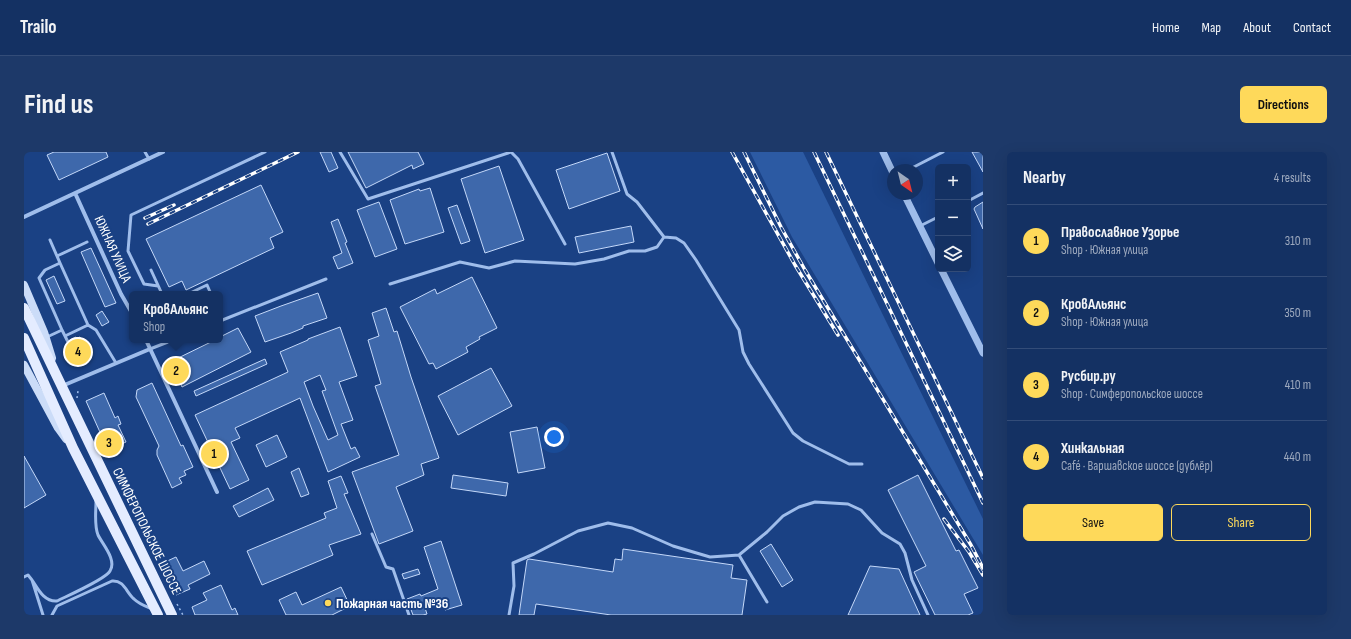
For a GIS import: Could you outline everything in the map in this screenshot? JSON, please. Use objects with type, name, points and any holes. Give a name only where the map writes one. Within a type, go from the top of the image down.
[{"type":"main road","points":[[24,285],[46,338],[61,384]]},
{"type":"main road","name":"СИМФЕРОПОЛЬСКОЕ ШОССЕ","points":[[24,308],[172,615]]},
{"type":"main road","name":"СИМФЕРОПОЛЬСКОЕ ШОССЕ","points":[[24,338],[96,496],[157,613]]},
{"type":"main road","points":[[24,365],[58,428],[74,448]]},
{"type":"street","points":[[24,217],[163,152]]},
{"type":"street","points":[[883,152],[889,164]]},
{"type":"street","name":"ЮЖНАЯ УЛИЦА","points":[[75,193],[121,294],[129,308]]},
{"type":"street","points":[[907,200],[935,257]]},
{"type":"street","points":[[942,272],[983,353]]},
{"type":"street","points":[[147,343],[217,492]]},
{"type":"street","points":[[61,384],[150,349]]},
{"type":"lane","points":[[145,152],[149,159]]},
{"type":"lane","points":[[158,286],[144,284],[128,251],[131,215],[266,152]]},
{"type":"lane","points":[[340,152],[368,199],[511,152],[518,159],[565,244]]},
{"type":"lane","points":[[612,152],[627,194],[637,202],[664,237],[676,238],[684,243],[696,260],[739,330],[743,352],[749,364],[793,433],[803,441],[849,464],[862,464]]},
{"type":"lane","points":[[920,164],[943,152]]},
{"type":"lane","points":[[970,200],[983,193]]},
{"type":"lane","points":[[920,226],[935,218]]},
{"type":"lane","points":[[390,284],[460,262],[489,268],[515,261],[575,264],[604,259],[629,251],[645,251],[657,247],[664,237]]},
{"type":"lane","points":[[50,240],[88,325],[96,330],[116,363]]},
{"type":"lane","points":[[57,256],[87,242]]},
{"type":"lane","points":[[60,263],[45,270],[39,278],[77,360]]},
{"type":"lane","points":[[151,270],[160,291]]},
{"type":"lane","points":[[223,320],[326,279]]},
{"type":"lane","points":[[194,291],[207,285],[210,291]]},
{"type":"lane","points":[[65,336],[88,325]]},
{"type":"lane","points":[[46,338],[62,330]]},
{"type":"lane","points":[[150,349],[165,343]]},
{"type":"lane","points":[[24,577],[28,575],[44,598],[51,601],[57,601],[101,578],[110,571],[112,564],[110,556],[98,533],[96,525],[96,496]]},
{"type":"lane","points":[[509,615],[514,586],[513,563],[534,554],[578,531],[608,523],[632,528],[673,546],[710,557],[739,555],[767,532],[783,516],[799,506],[814,502],[848,504],[861,510],[882,533],[900,544],[905,553],[912,580],[928,615]]},
{"type":"lane","points":[[372,534],[386,567],[393,569],[409,615]]},
{"type":"lane","points":[[739,555],[767,602]]},
{"type":"lane","points":[[32,580],[43,615]]},
{"type":"lane","points":[[52,615],[57,606],[108,582],[117,580],[121,582],[133,598],[140,604],[157,613]]},
{"type":"shaded area","points":[[750,152],[803,152],[983,519],[983,555],[792,237]]},
{"type":"building","points":[[54,152],[106,152],[108,157],[59,180],[47,155]]},
{"type":"building","points":[[320,152],[331,152],[338,168],[329,172]]},
{"type":"building","points":[[348,152],[418,152],[424,164],[413,169],[412,165],[366,188]]},
{"type":"building","points":[[972,152],[983,152],[983,172]]},
{"type":"building","points":[[607,153],[620,191],[569,209],[556,170]]},
{"type":"building","points":[[499,166],[524,240],[485,253],[461,179]]},
{"type":"building","points":[[261,185],[283,232],[270,238],[274,248],[186,290],[182,281],[169,287],[146,239]]},
{"type":"building","points":[[430,188],[444,232],[405,244],[390,200],[419,189],[420,191]]},
{"type":"building","points":[[379,202],[397,249],[375,257],[357,210]]},
{"type":"building","points":[[983,202],[983,229],[974,209]]},
{"type":"building","points":[[457,205],[470,241],[461,244],[448,208]]},
{"type":"building","points":[[338,219],[353,263],[338,269],[333,257],[342,253],[331,222]]},
{"type":"building","points":[[631,226],[634,242],[579,253],[575,237]]},
{"type":"building","points":[[91,248],[116,303],[105,307],[81,252]]},
{"type":"building","points":[[54,276],[65,301],[57,304],[46,280]]},
{"type":"building","points":[[472,277],[497,328],[479,337],[480,339],[466,347],[468,352],[436,369],[433,363],[429,364],[400,307],[435,289],[437,294]]},
{"type":"building","points":[[318,293],[327,318],[303,326],[303,328],[265,342],[255,316]]},
{"type":"building","points":[[386,308],[394,332],[397,331],[439,458],[421,464],[424,475],[396,487],[413,531],[379,544],[352,472],[399,455],[375,386],[381,384],[368,340],[379,336],[372,313]]},
{"type":"building","points":[[102,311],[109,322],[102,326],[96,315]]},
{"type":"building","points":[[340,327],[357,376],[339,382],[353,420],[341,424],[351,449],[355,447],[360,457],[328,472],[300,398],[235,428],[240,438],[231,442],[249,480],[230,489],[195,415],[288,372],[280,352],[308,339]],"holes":[[[320,375],[326,390],[322,391],[338,435],[328,440],[304,382]]]},
{"type":"building","points":[[238,328],[251,352],[182,387],[170,362],[209,343],[223,343],[223,336]]},
{"type":"building","points":[[80,337],[87,351],[78,355],[70,340]]},
{"type":"building","points":[[265,359],[267,364],[196,396],[194,391]]},
{"type":"building","points":[[491,368],[512,406],[458,435],[438,396]]},
{"type":"building","points":[[152,383],[181,446],[183,445],[193,467],[184,471],[186,475],[179,478],[182,483],[172,488],[157,455],[159,446],[136,397],[137,390]]},
{"type":"building","points":[[104,393],[115,418],[118,416],[121,424],[118,425],[126,442],[108,450],[86,401]]},
{"type":"building","points":[[537,427],[545,468],[518,473],[510,432]]},
{"type":"building","points":[[277,435],[287,457],[266,467],[256,445]]},
{"type":"building","points":[[24,456],[46,495],[24,508]]},
{"type":"building","points":[[299,468],[309,494],[301,497],[291,472]]},
{"type":"building","points":[[453,475],[508,483],[506,496],[451,488]]},
{"type":"building","points":[[918,475],[956,551],[959,550],[978,588],[964,594],[973,613],[968,615],[935,615],[914,572],[926,566],[888,490]]},
{"type":"building","points":[[341,476],[348,493],[344,494],[361,534],[329,545],[333,555],[262,585],[247,551],[326,518],[324,513],[337,508],[328,481]]},
{"type":"building","points":[[268,488],[274,500],[239,517],[233,506]]},
{"type":"building","points":[[441,541],[462,605],[445,610],[442,602],[425,608],[427,614],[413,615],[407,599],[420,594],[421,596],[438,589],[424,547]]},
{"type":"building","points":[[771,544],[793,580],[782,587],[760,551]]},
{"type":"building","points":[[623,549],[733,565],[731,578],[747,580],[742,615],[611,615],[536,604],[534,615],[519,615],[527,560],[529,559],[613,572],[615,559],[622,560]]},
{"type":"building","points":[[176,557],[183,571],[204,561],[210,574],[188,585],[190,589],[176,595],[163,563]]},
{"type":"building","points":[[870,566],[899,569],[920,615],[848,615]]},
{"type":"building","points":[[418,569],[420,574],[404,579],[402,574]]},
{"type":"building","points":[[221,585],[232,610],[235,608],[238,615],[195,615],[192,607],[207,600],[203,593]]},
{"type":"building","name":"Пожарная часть №36","points":[[341,587],[350,606],[332,615],[286,615],[279,600],[296,592],[302,605]]},
{"type":"railway","points":[[148,224],[298,152]]},
{"type":"railway","points":[[732,152],[795,265],[838,335]]},
{"type":"railway","points":[[744,152],[781,227],[805,270],[971,545],[983,568]]},
{"type":"railway","points":[[814,152],[983,503]]},
{"type":"railway","points":[[826,152],[983,478]]},
{"type":"railway","points":[[145,218],[174,205]]},
{"type":"railway","points":[[944,519],[969,552],[983,575]]},
{"type":"place","name":"Хинкальная","points":[[78,352]]},
{"type":"place","name":"КровАльянс","points":[[176,371]]},
{"type":"place","name":"Русбир.ру","points":[[109,443]]},
{"type":"place","name":"Православное Узорье","points":[[214,454]]},
{"type":"place","name":"Пожарная часть №36","points":[[328,603]]}]
